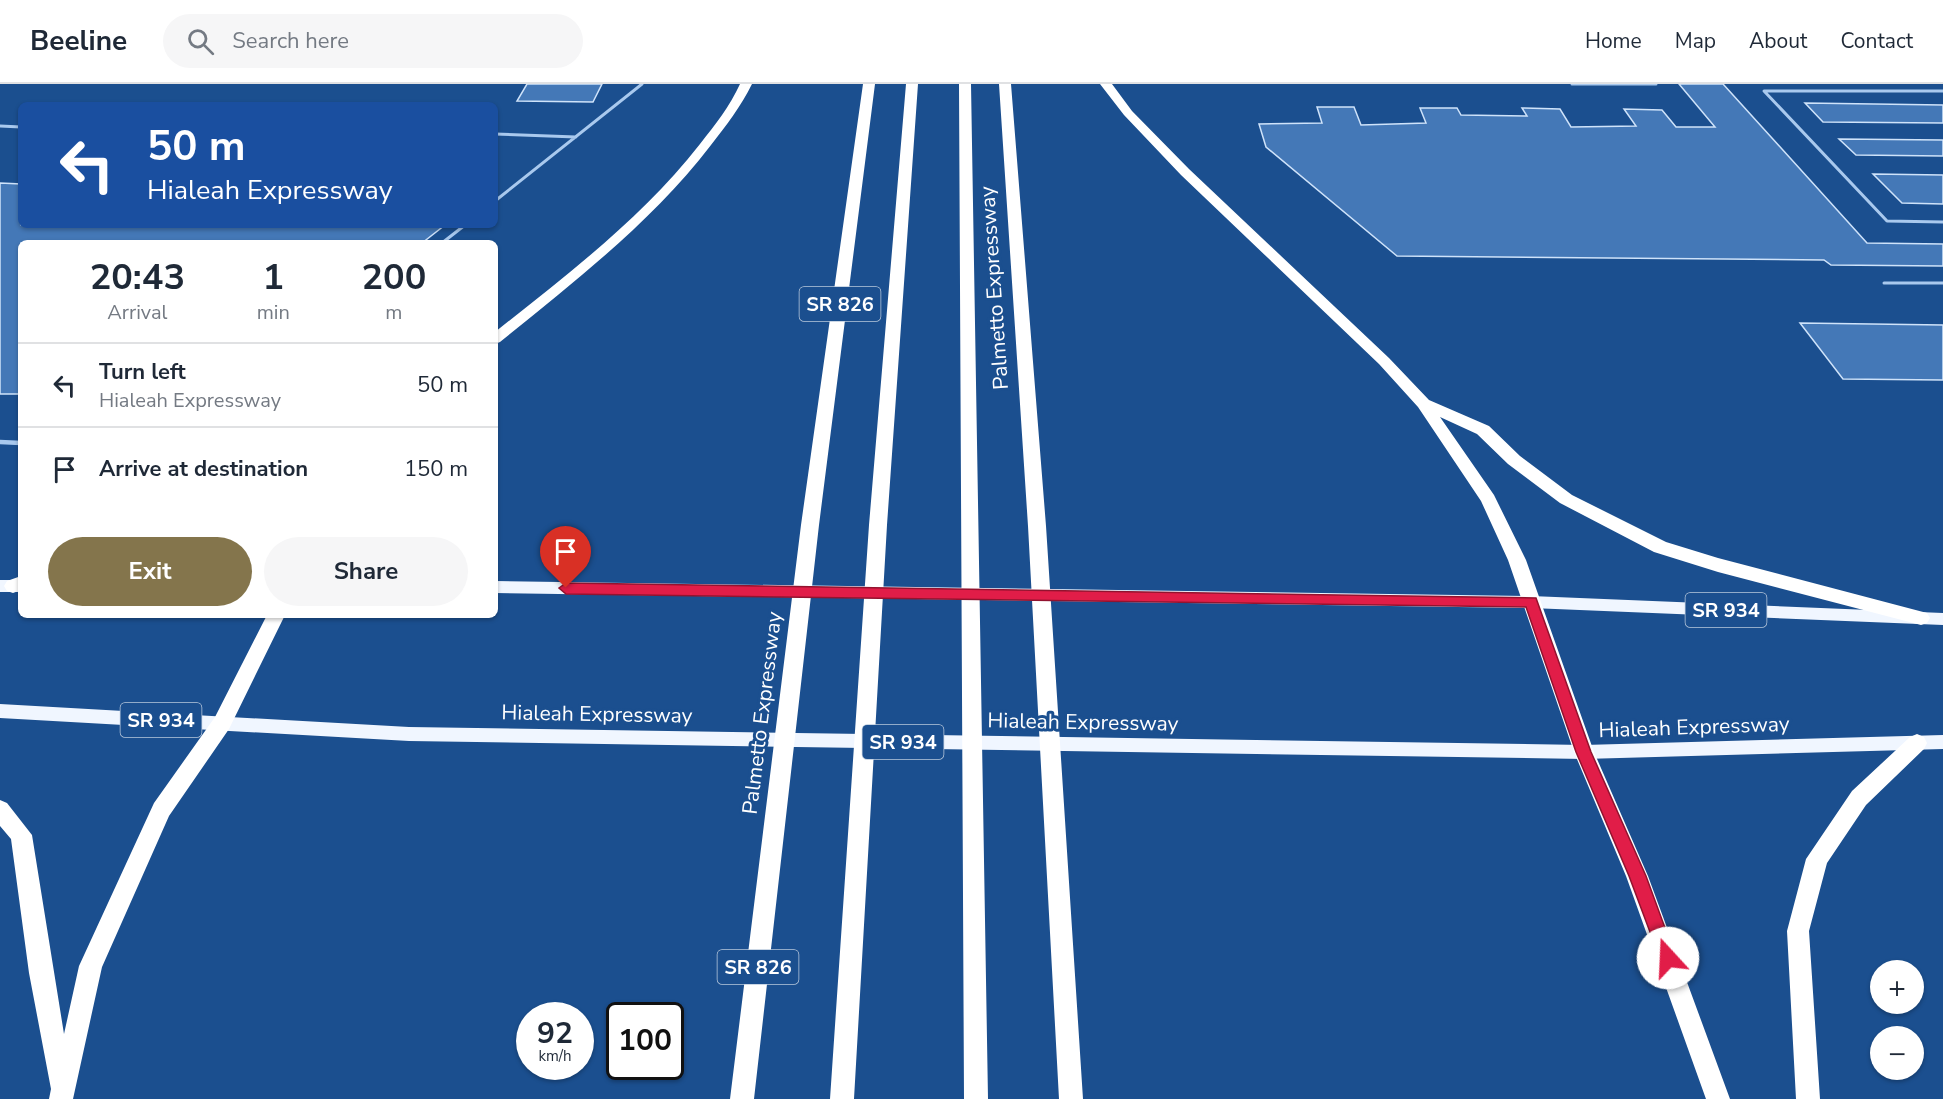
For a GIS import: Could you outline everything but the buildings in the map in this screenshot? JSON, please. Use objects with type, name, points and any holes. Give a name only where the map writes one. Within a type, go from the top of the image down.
[{"type":"highway","points":[[498,337],[629,230],[698,157],[740,98],[746,84]]},
{"type":"highway","name":"Palmetto Expressway","points":[[742,1099],[810,525],[869,84]]},
{"type":"highway","points":[[842,1099],[878,525],[912,84]]},
{"type":"highway","points":[[965,84],[976,1099]]},
{"type":"highway","name":"Palmetto Expressway","points":[[1005,84],[1037,526],[1071,1099]]},
{"type":"highway","points":[[1106,84],[1128,113],[1185,172],[1347,324],[1423,403],[1456,449],[1496,514],[1517,560],[1584,752],[1637,876],[1718,1099]]},
{"type":"highway","points":[[1423,403],[1482,430],[1514,460],[1566,499],[1660,547],[1718,565],[1921,618]]},
{"type":"highway","points":[[62,1095],[91,966],[161,810],[222,723],[274,618]]},
{"type":"highway","points":[[1808,1099],[1798,931],[1817,859],[1859,798],[1917,743]]},
{"type":"highway","points":[[0,810],[21,835],[62,1095]]},
{"type":"main road","name":"SR 934","points":[[498,587],[1531,602],[1943,619]]},
{"type":"main road","name":"SR 934","points":[[0,711],[222,723]]},
{"type":"main road","name":"Hialeah Expressway","points":[[222,723],[409,734],[1584,752],[1943,742]]},
{"type":"lane","points":[[498,199],[642,84]]},
{"type":"lane","points":[[1572,84],[1656,84]]},
{"type":"lane","points":[[1943,91],[1764,92],[1887,221],[1943,222]]},
{"type":"lane","points":[[0,126],[18,127]]},
{"type":"lane","points":[[498,134],[576,137]]},
{"type":"lane","points":[[446,240],[461,228]]},
{"type":"lane","points":[[1884,283],[1943,283]]},
{"type":"lane","points":[[0,442],[18,443]]},
{"type":"route","points":[[566,588],[1531,602],[1584,752],[1637,876],[1668,958]]}]
